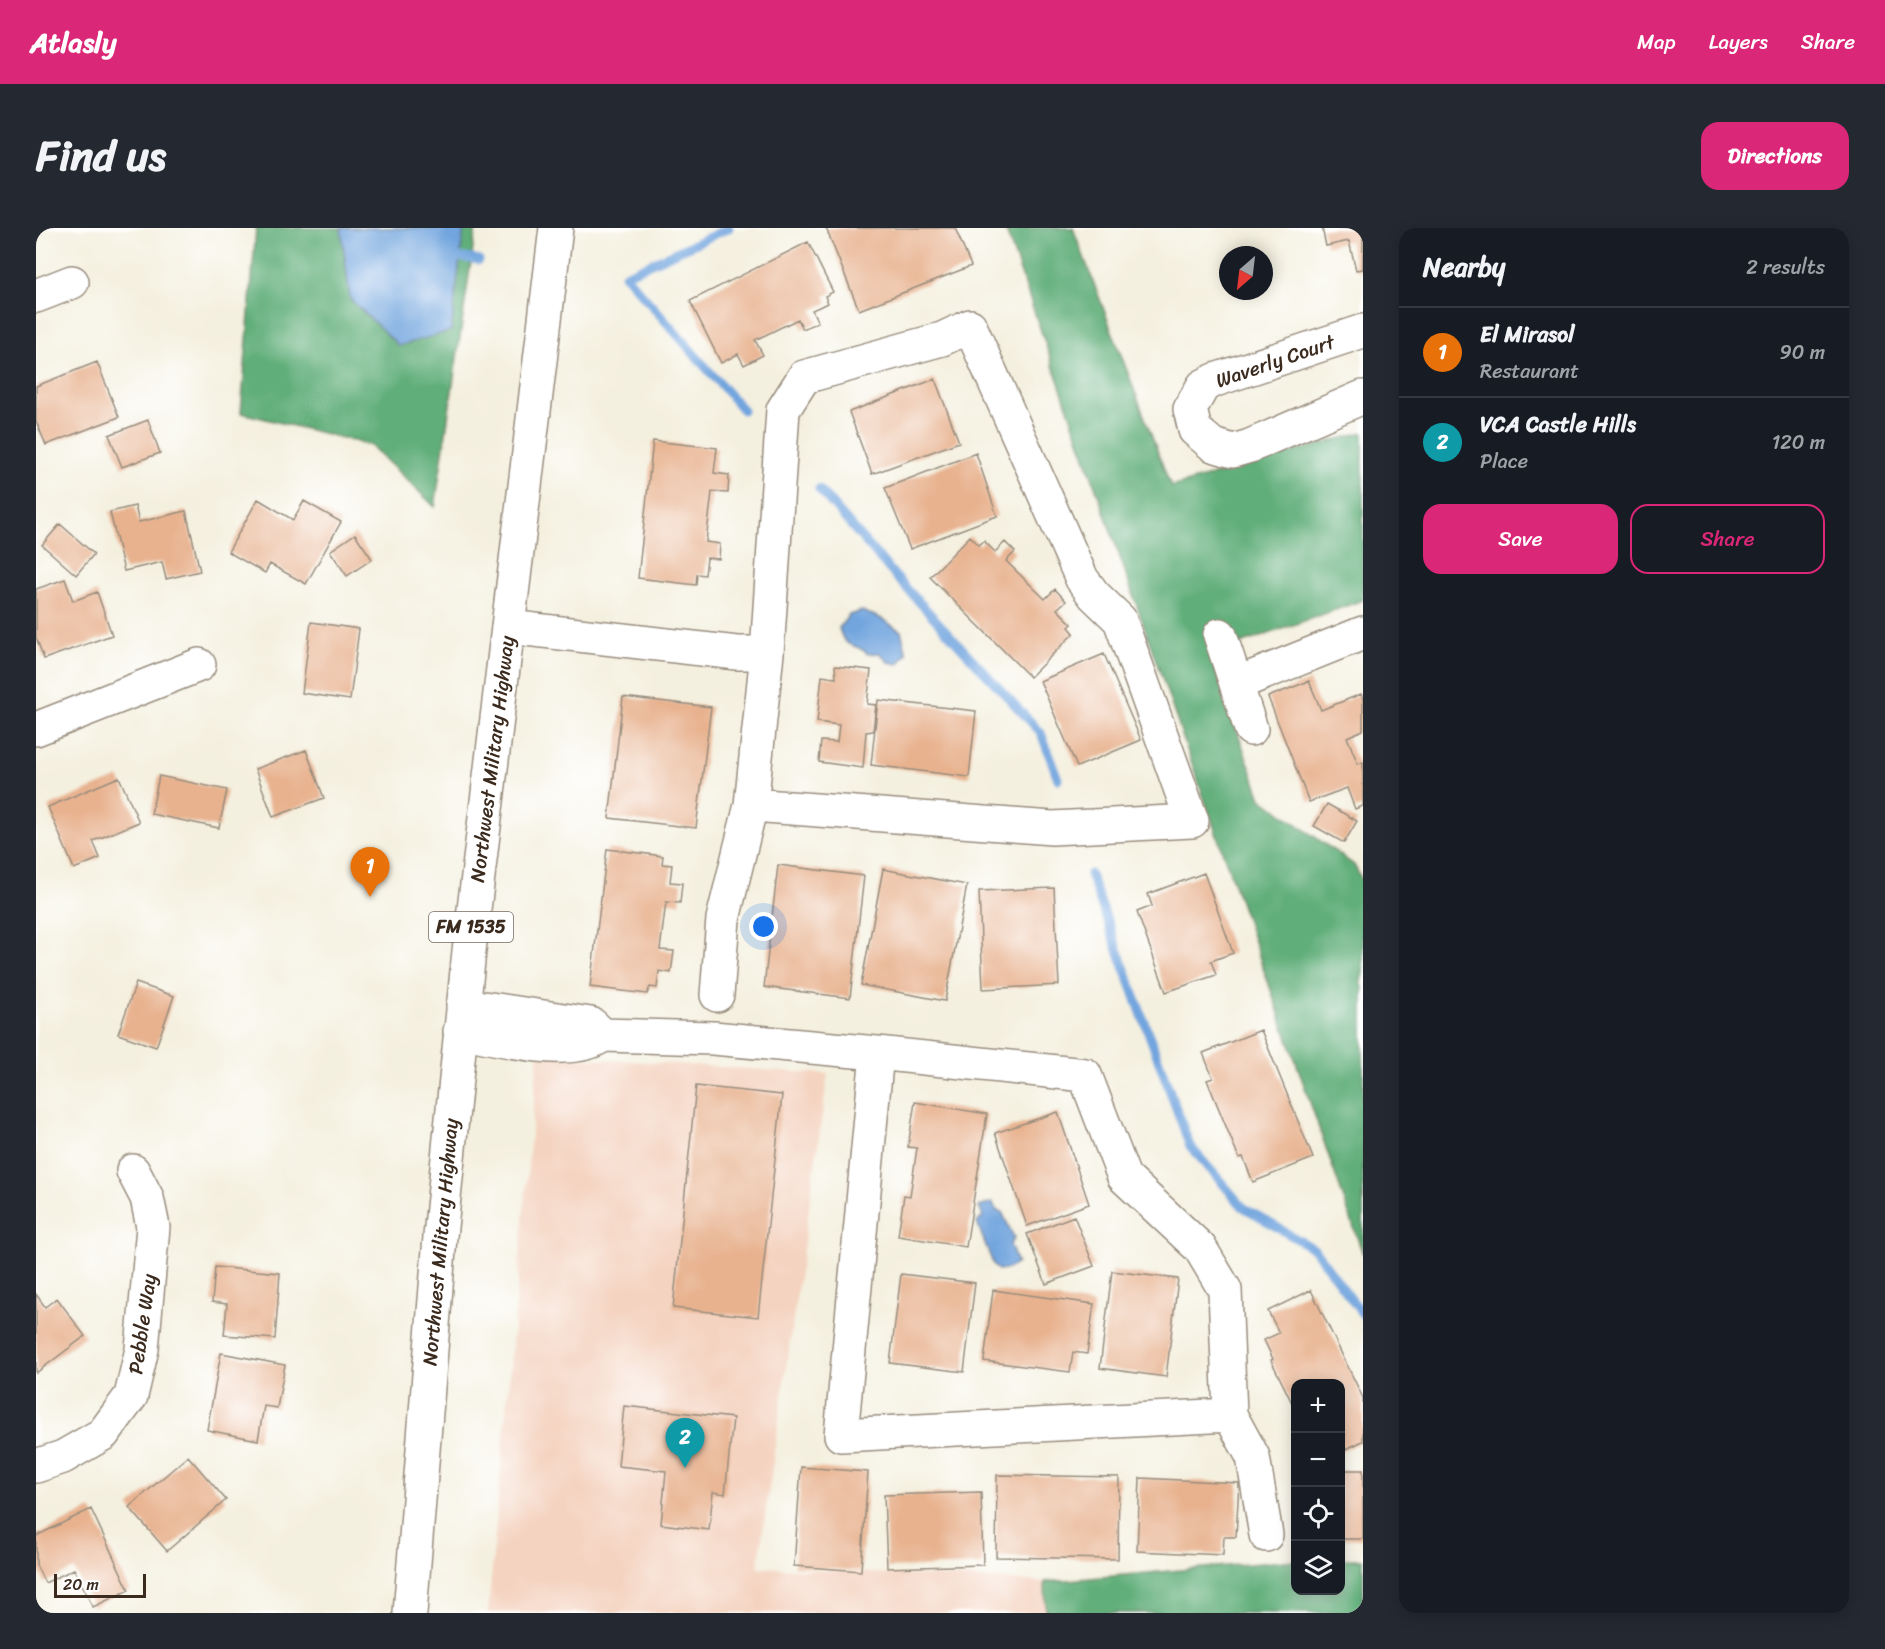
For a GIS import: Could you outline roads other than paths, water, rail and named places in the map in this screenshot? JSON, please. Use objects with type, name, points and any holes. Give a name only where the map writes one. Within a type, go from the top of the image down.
[{"type":"main road","name":"Northwest Military Highway","points":[[410,1613],[426,1395],[462,1018],[556,228]]},
{"type":"main road","points":[[36,296],[72,282]]},
{"type":"main road","points":[[717,995],[723,919],[751,805],[767,653],[783,410],[804,377],[942,339],[970,326],[1082,579],[1094,595],[1120,620],[1192,821],[1052,828],[751,805]]},
{"type":"main road","name":"Waverly Court","points":[[1363,331],[1215,380],[1203,386],[1190,410],[1195,430],[1214,445],[1233,451],[1250,446],[1363,397]]},
{"type":"main road","points":[[508,627],[737,653],[767,653]]},
{"type":"main road","points":[[1236,684],[1363,633]]},
{"type":"main road","points":[[1220,635],[1251,729]]},
{"type":"main road","points":[[36,729],[199,665]]},
{"type":"main road","points":[[462,1018],[553,1047],[592,1041],[603,1035],[714,1038],[1085,1075],[1124,1177],[1200,1248],[1225,1290],[1230,1415],[1252,1457],[1266,1535]]},
{"type":"main road","points":[[877,1053],[841,1435],[1230,1415]]},
{"type":"main road","name":"Pebble Way","points":[[36,1466],[63,1457],[103,1434],[131,1396],[142,1349],[153,1227],[147,1198],[133,1171]]},
{"type":"water","points":[[341,228],[464,228],[451,331],[399,346],[350,299]]},
{"type":"water","points":[[862,611],[880,618],[901,631],[907,654],[898,664],[888,662],[880,653],[868,654],[844,640],[839,628],[849,615]]},
{"type":"water","points":[[992,1203],[997,1211],[1002,1212],[1014,1238],[1010,1245],[1017,1263],[1008,1269],[998,1270],[994,1266],[977,1223],[983,1216],[979,1207]]},
{"type":"waterway","points":[[729,228],[625,275],[743,410]]},
{"type":"waterway","points":[[450,256],[479,260]]},
{"type":"waterway","points":[[819,489],[896,577],[1041,733],[1058,779]]},
{"type":"waterway","points":[[1090,874],[1190,1146],[1243,1207],[1314,1249],[1363,1315]]},
{"type":"place","name":"El Mirasol","points":[[370,897]]},
{"type":"place","name":"VCA Castle Hills","points":[[685,1468]]}]
